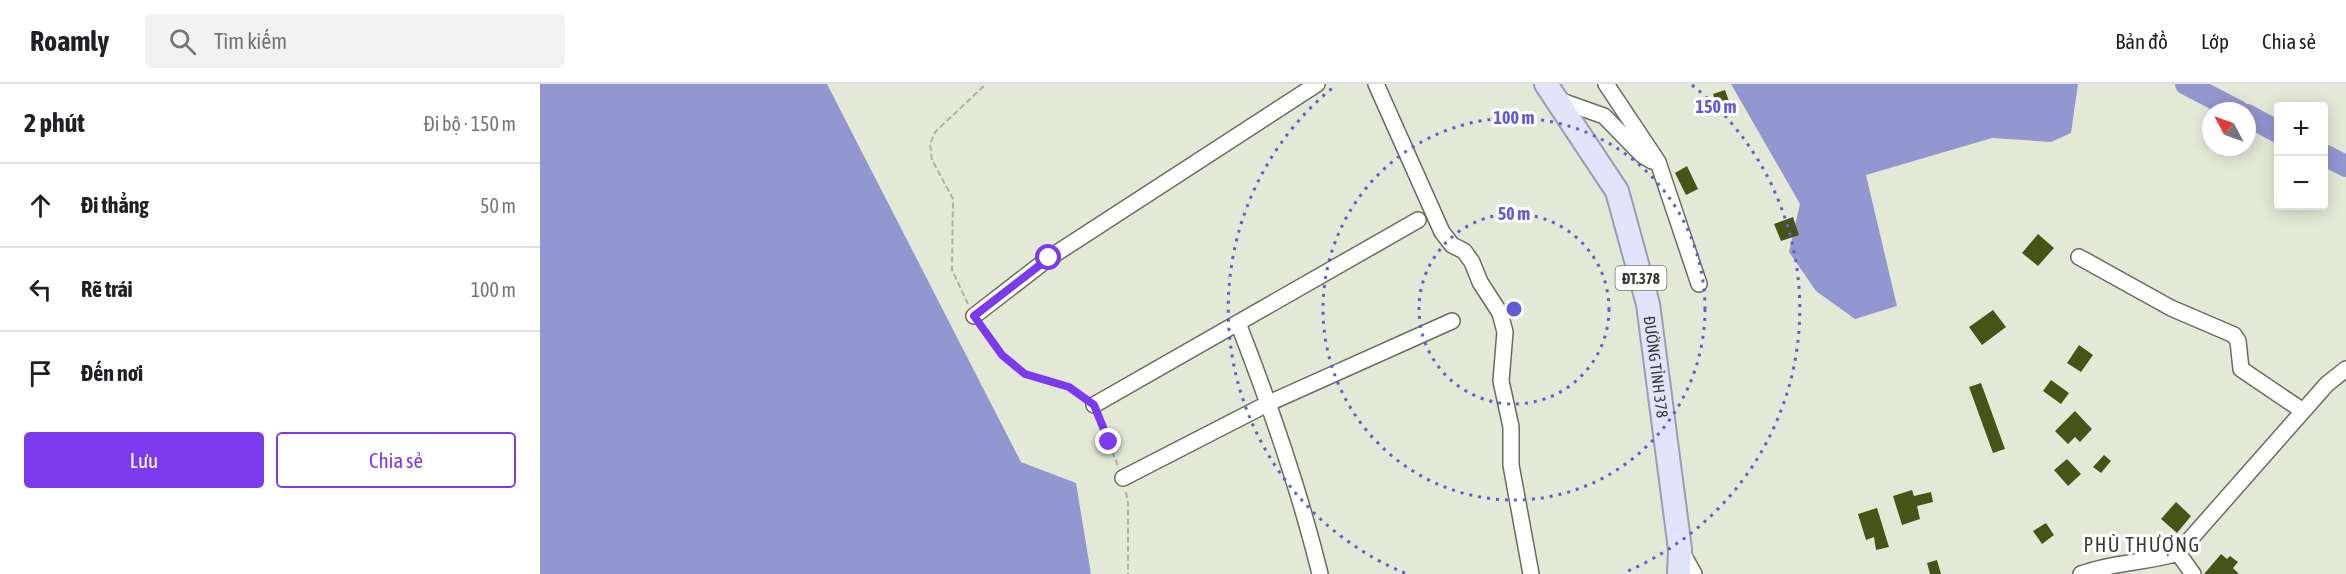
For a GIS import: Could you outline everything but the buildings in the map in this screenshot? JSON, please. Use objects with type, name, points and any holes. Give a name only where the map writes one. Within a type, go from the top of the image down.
[{"type":"main road","name":"ĐƯỜNG TỈNH 378","points":[[1551,91],[1617,191],[1648,304],[1680,549]]},
{"type":"main road","name":"ĐT.378","points":[[1679,574],[1680,549]]},
{"type":"street","points":[[974,316],[1049,258],[1317,84]]},
{"type":"street","points":[[1376,84],[1442,232],[1452,245],[1464,251],[1472,262],[1480,282],[1500,314],[1505,332],[1501,381],[1512,427],[1511,465],[1531,574]]},
{"type":"street","points":[[1606,84],[1658,162],[1699,284]]},
{"type":"street","points":[[1551,91],[1604,116],[1642,155],[1658,162]]},
{"type":"street","points":[[1094,405],[1419,220]]},
{"type":"street","points":[[2079,257],[2171,308],[2234,335],[2238,341],[2241,369],[2303,411]]},
{"type":"street","points":[[1123,478],[1269,403],[1452,321]]},
{"type":"street","points":[[1238,323],[1269,403],[1305,513],[1320,574]]},
{"type":"street","points":[[2081,574],[2099,567],[2158,559],[2178,553],[2303,411],[2346,369]]},
{"type":"street","points":[[1680,549],[1694,574]]},
{"type":"street","points":[[2178,553],[2193,574]]},
{"type":"path","points":[[986,84],[935,132],[930,144],[932,160],[953,199],[952,270],[974,316],[1002,355],[1025,374],[1069,387],[1094,405],[1123,478],[1128,503],[1128,574]]},
{"type":"water","points":[[540,84],[827,84],[1021,462],[1076,483],[1091,574],[540,574]]},
{"type":"water","points":[[1731,84],[2078,84],[2071,133],[2051,142],[1992,138],[1866,175],[1897,306],[1855,319],[1816,291],[1789,252],[1800,204]]},
{"type":"waterway","points":[[2186,84],[2221,102]]},
{"type":"waterway","points":[[2256,120],[2274,130]]},
{"type":"waterway","points":[[2326,156],[2346,166]]},
{"type":"district","name":"PHÙ THƯỢNG","points":[[2142,544]]},
{"type":"route","points":[[1049,258],[974,316],[1002,355],[1025,374],[1069,387],[1094,405],[1109,442]]}]
